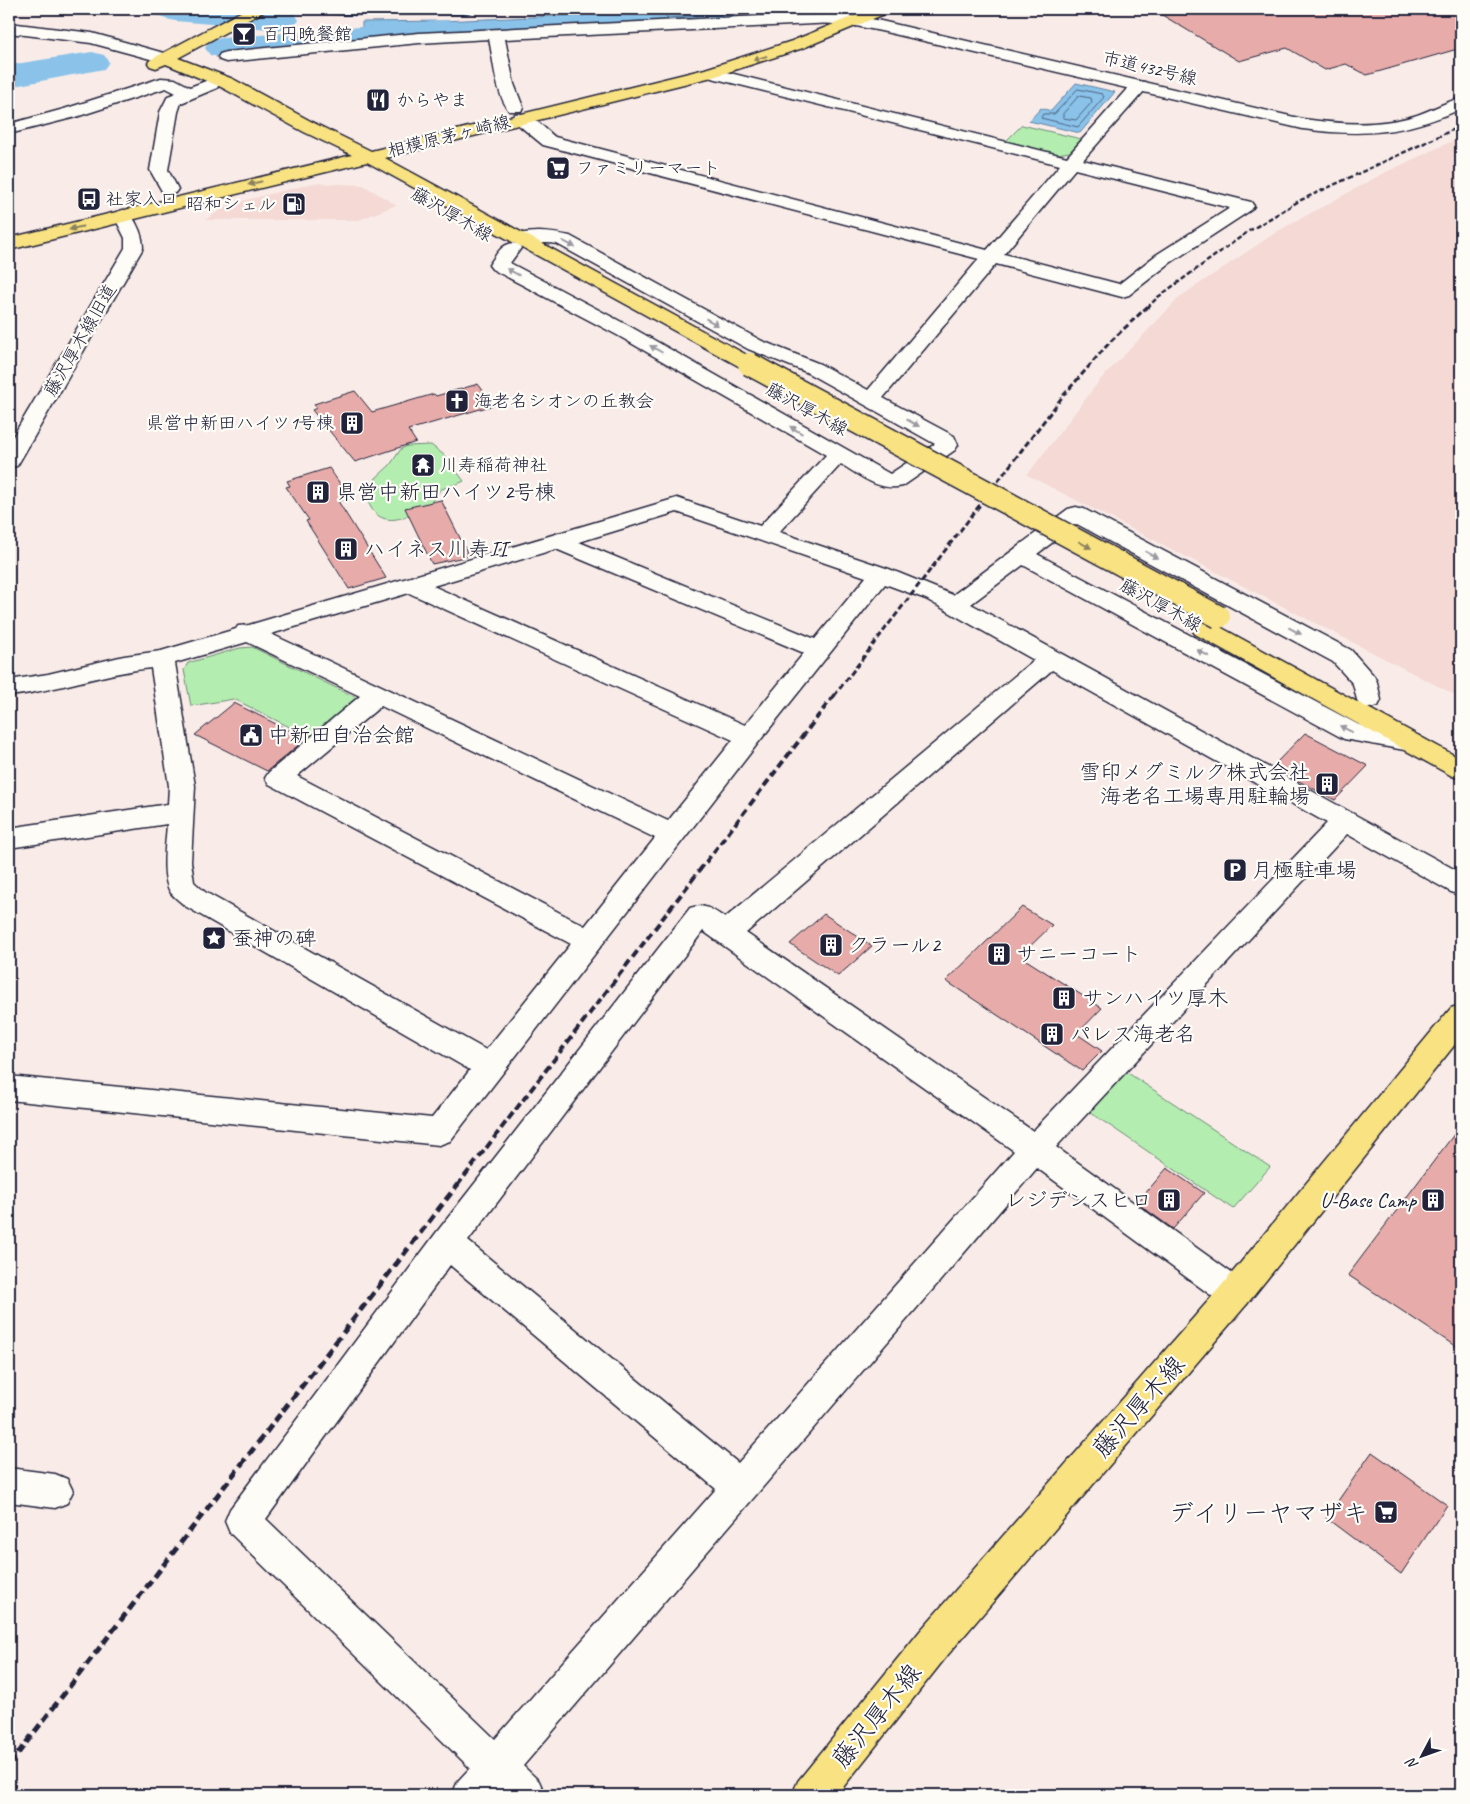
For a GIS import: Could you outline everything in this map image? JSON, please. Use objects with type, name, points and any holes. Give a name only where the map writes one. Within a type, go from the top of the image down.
[{"type":"main road","points":[[160,61],[253,11]]},
{"type":"main road","name":"相模原茅ヶ崎線","points":[[518,112],[710,73],[768,56],[856,15]]},
{"type":"main road","name":"相模原茅ヶ崎線","points":[[9,244],[123,216],[353,153],[518,112],[729,56],[856,15]]},
{"type":"main road","name":"藤沢厚木線","points":[[160,61],[353,153]]},
{"type":"main road","name":"藤沢厚木線","points":[[160,61],[227,83],[310,128],[517,244],[1211,623],[1410,742],[1461,770]]},
{"type":"main road","name":"相模原茅ヶ崎線","points":[[9,229],[169,189],[353,153]]},
{"type":"main road","name":"藤沢厚木線","points":[[1211,623],[1369,700],[1461,750]]},
{"type":"main road","name":"藤沢厚木線","points":[[812,1795],[933,1644],[1235,1294],[1461,1016]]},
{"type":"street","name":"市道432号線","points":[[226,57],[343,45],[496,34],[856,15],[1139,86],[1303,124],[1350,129],[1372,129],[1415,122],[1461,103]]},
{"type":"street","points":[[13,28],[160,61]]},
{"type":"street","points":[[496,34],[506,84],[518,112],[549,141],[990,258],[1122,290],[1163,259],[1245,206],[710,73]]},
{"type":"street","points":[[9,129],[70,113],[161,83],[169,83],[189,94]]},
{"type":"street","points":[[169,189],[159,170],[169,112],[174,100],[211,84]]},
{"type":"street","points":[[871,399],[1139,86]]},
{"type":"street","name":"藤沢厚木線旧道","points":[[9,461],[134,248],[134,238],[123,216]]},
{"type":"street","points":[[549,237],[562,240],[755,345],[813,368],[946,441],[947,445],[895,481],[886,481],[624,331],[499,265],[517,244],[549,237]]},
{"type":"street","points":[[764,535],[838,455]]},
{"type":"street","points":[[9,688],[76,677],[144,660],[162,659],[246,632],[677,504],[934,594],[1461,885]]},
{"type":"street","points":[[953,606],[1023,556],[1076,514],[1342,656],[1365,682],[1369,700]]},
{"type":"street","points":[[557,541],[819,650]]},
{"type":"street","points":[[1023,556],[1353,733],[1410,742]]},
{"type":"street","points":[[9,1088],[439,1132],[749,737],[881,574]]},
{"type":"street","points":[[409,584],[749,737]]},
{"type":"street","points":[[246,632],[673,835]]},
{"type":"street","points":[[162,659],[182,786],[178,862],[181,886],[195,899],[491,1067]]},
{"type":"street","points":[[727,934],[1050,659]]},
{"type":"street","points":[[378,695],[278,778],[590,941]]},
{"type":"street","points":[[9,838],[180,812]]},
{"type":"street","points":[[472,1795],[1035,1149],[1344,821]]},
{"type":"street","points":[[525,1795],[244,1521],[447,1244],[700,914],[1035,1149],[1235,1294]]},
{"type":"street","points":[[447,1244],[740,1487]]},
{"type":"street","points":[[9,1485],[55,1491]]},
{"type":"shaded area","points":[[1461,137],[1461,698],[1027,475],[1100,380],[1181,296],[1278,231],[1384,173]]},
{"type":"shaded area","points":[[314,183],[363,185],[396,205],[359,220],[205,220],[230,204]]},
{"type":"green space","points":[[1022,125],[1081,139],[1070,152],[1057,154],[1006,141]]},
{"type":"green space","points":[[431,445],[444,455],[464,481],[442,489],[423,508],[404,517],[385,519],[377,515],[366,495],[376,478],[390,465],[401,449],[407,446]]},
{"type":"green space","points":[[252,647],[357,698],[358,702],[313,739],[234,699],[191,706],[184,670],[188,663],[240,648]]},
{"type":"green space","points":[[1122,1069],[1270,1167],[1233,1209],[1091,1113],[1086,1106]]},
{"type":"water","points":[[711,9],[824,9],[811,14],[770,18],[366,39],[362,34],[362,22],[442,21]]},
{"type":"water","points":[[1076,83],[1115,92],[1080,133],[1029,121],[1041,108],[1051,111]]},
{"type":"building","points":[[1152,9],[1461,9],[1461,48],[1367,75],[1346,64],[1325,70],[1287,48],[1239,61]]},
{"type":"building","points":[[478,384],[494,405],[408,430],[416,442],[355,462],[312,410],[317,408],[314,404],[355,391],[372,412],[434,394],[436,396]]},
{"type":"building","points":[[329,468],[350,498],[338,501],[386,578],[349,589],[306,521],[309,520],[286,487],[290,486],[287,481]]},
{"type":"building","points":[[441,500],[469,556],[432,564],[405,508]]},
{"type":"building","name":"中新田自治会館","points":[[234,703],[306,739],[267,771],[195,735]]},
{"type":"building","name":"雪印メグミルク株式会社 海老名工場専用駐輪場","points":[[1305,733],[1368,766],[1335,800],[1272,767]]},
{"type":"building","points":[[1022,907],[1052,925],[1023,953],[1026,955],[1023,958],[1102,1008],[1077,1034],[1102,1051],[1082,1071],[946,981]]},
{"type":"building","name":"クラール2","points":[[824,914],[872,946],[838,976],[790,944]]},
{"type":"building","name":"U-Base Camp","points":[[1461,1125],[1461,1350],[1348,1275]]},
{"type":"building","name":"レジデンスヒロ","points":[[1167,1168],[1204,1193],[1173,1229],[1137,1203]]},
{"type":"building","name":"デイリーヤマザキ","points":[[1372,1452],[1447,1505],[1401,1574],[1326,1518]]},
{"type":"waterway","points":[[151,9],[175,11]]},
{"type":"waterway","points":[[279,9],[345,14],[468,13]]},
{"type":"waterway","points":[[175,11],[282,20]]},
{"type":"waterway","points":[[222,48],[447,30]]},
{"type":"waterway","points":[[9,76],[92,62]]},
{"type":"railway","points":[[1147,308],[1158,297],[1249,231],[1299,201],[1461,126]]},
{"type":"railway","points":[[834,696],[1063,396],[1110,342],[1148,306]]},
{"type":"railway","points":[[457,1186],[835,694]]},
{"type":"railway","points":[[9,1765],[458,1184]]},
{"type":"place","name":"百円晩餐館","points":[[244,34]]},
{"type":"place","name":"からやま","points":[[378,100]]},
{"type":"place","name":"ファミリーマート","points":[[558,168]]},
{"type":"place","name":"社家入口","points":[[89,199]]},
{"type":"place","name":"昭和シェル","points":[[294,204]]},
{"type":"place","name":"海老名シオンの丘教会","points":[[457,401]]},
{"type":"place","name":"県営中新田ハイツ1号棟","points":[[352,423]]},
{"type":"place","name":"川寿稲荷神社","points":[[423,465]]},
{"type":"place","name":"県営中新田ハイツ2号棟","points":[[318,492]]},
{"type":"place","name":"ハイネス川寿II","points":[[346,549]]},
{"type":"place","name":"中新田自治会館","points":[[251,735]]},
{"type":"place","name":"雪印メグミルク株式会社 海老名工場専用駐輪場","points":[[1327,784]]},
{"type":"place","name":"月極駐車場","points":[[1235,870]]},
{"type":"place","name":"蚕神の碑","points":[[214,938]]},
{"type":"place","name":"クラール2","points":[[831,945]]},
{"type":"place","name":"サニーコート","points":[[999,954]]},
{"type":"place","name":"サンハイツ厚木","points":[[1064,998]]},
{"type":"place","name":"パレス海老名","points":[[1052,1034]]},
{"type":"place","name":"レジデンスヒロ","points":[[1169,1200]]},
{"type":"place","name":"U-Base Camp","points":[[1433,1200]]},
{"type":"place","name":"デイリーヤマザキ","points":[[1386,1512]]}]
